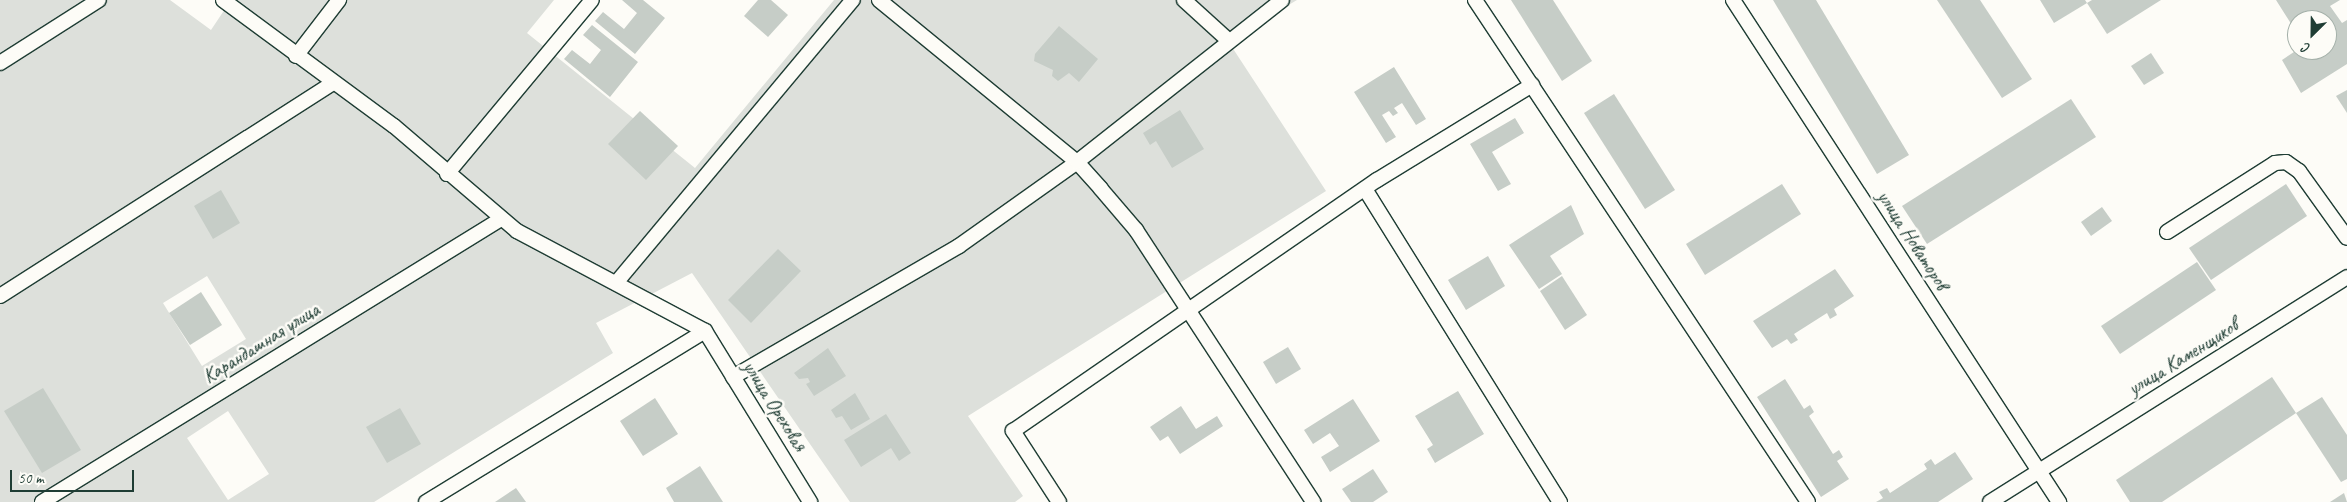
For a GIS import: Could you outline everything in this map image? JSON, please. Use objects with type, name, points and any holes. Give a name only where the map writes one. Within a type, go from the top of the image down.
[{"type":"street","points":[[0,63],[99,0]]},
{"type":"street","points":[[223,0],[333,84],[394,126],[447,174],[517,231],[705,331]]},
{"type":"street","points":[[296,56],[339,0]]},
{"type":"street","points":[[447,174],[592,0]]},
{"type":"street","points":[[616,283],[854,0]]},
{"type":"street","points":[[879,0],[1078,162],[1136,230],[1313,502]]},
{"type":"street","points":[[1184,0],[1229,41]]},
{"type":"street","points":[[733,377],[959,246],[1078,162],[1282,0]]},
{"type":"street","points":[[1475,0],[1808,502]]},
{"type":"street","name":"улица Новаторов","points":[[1732,0],[2059,502]]},
{"type":"street","points":[[0,296],[333,84]]},
{"type":"street","points":[[1059,502],[1013,431],[1365,189],[1532,86]]},
{"type":"street","points":[[2167,232],[2275,163],[2286,162],[2299,171],[2347,238]]},
{"type":"street","points":[[1365,189],[1560,502]]},
{"type":"street","name":"Карандашная улица","points":[[42,502],[501,219]]},
{"type":"street","name":"улица Каменщиков","points":[[1990,502],[2347,277]]},
{"type":"street","points":[[426,502],[705,331]]},
{"type":"street","name":"улица Ореховая","points":[[705,331],[806,500]]},
{"type":"shaded area","points":[[0,0],[170,0],[211,30],[231,0],[554,0],[527,33],[695,168],[834,0],[1297,0],[1228,41],[1326,191],[968,416],[1023,496],[1015,502],[850,502],[692,273],[596,323],[613,353],[374,502],[0,502]],"holes":[[[207,276],[246,339],[202,366],[163,303]],[[228,411],[269,474],[228,500],[187,438]]]},
{"type":"building","points":[[622,0],[643,0],[665,18],[635,54],[595,21],[603,12],[624,29],[637,13]]},
{"type":"building","points":[[758,0],[771,0],[788,15],[768,37],[744,16]]},
{"type":"building","points":[[1511,0],[1553,0],[1592,61],[1562,81]]},
{"type":"building","points":[[1773,0],[1816,0],[1909,155],[1877,174]]},
{"type":"building","points":[[1937,0],[1980,0],[2032,79],[2002,98]]},
{"type":"building","points":[[2040,0],[2085,0],[2087,3],[2054,23]]},
{"type":"building","points":[[2092,0],[2161,0],[2107,34],[2087,3]]},
{"type":"building","points":[[2276,0],[2340,0],[2330,6],[2333,10],[2287,10],[2287,17]]},
{"type":"building","points":[[2337,16],[2342,23],[2347,20],[2347,64],[2301,93],[2282,60],[2287,57],[2287,60],[2337,60]]},
{"type":"building","points":[[592,25],[638,62],[610,97],[564,59],[572,50],[590,64],[601,50],[583,35]]},
{"type":"building","points":[[1059,26],[1098,59],[1079,82],[1069,73],[1058,81],[1052,76],[1053,70],[1034,61],[1035,54]]},
{"type":"building","points":[[2151,53],[2164,73],[2144,85],[2131,66]]},
{"type":"building","points":[[1394,67],[1426,119],[1416,125],[1402,103],[1394,108],[1398,113],[1393,116],[1389,111],[1382,115],[1396,137],[1386,143],[1354,92]]},
{"type":"building","points":[[2347,90],[2347,113],[2336,96]]},
{"type":"building","points":[[1614,94],[1675,190],[1645,209],[1584,113]]},
{"type":"building","points":[[2071,99],[2096,137],[1927,244],[1902,206]]},
{"type":"building","points":[[1180,110],[1204,149],[1172,168],[1156,141],[1150,145],[1143,133]]},
{"type":"building","points":[[640,111],[678,146],[646,180],[608,144]]},
{"type":"building","points":[[1515,118],[1524,133],[1492,152],[1511,184],[1498,191],[1470,144]]},
{"type":"building","points":[[1782,184],[1801,214],[1705,275],[1686,244]]},
{"type":"building","points":[[2286,184],[2307,216],[2211,280],[2189,248]]},
{"type":"building","points":[[221,190],[240,223],[213,239],[194,206]]},
{"type":"building","points":[[1571,205],[1584,234],[1550,256],[1562,274],[1539,289],[1509,245]]},
{"type":"building","points":[[2102,207],[2112,221],[2091,236],[2081,222]]},
{"type":"building","points":[[778,249],[801,271],[751,323],[728,300]]},
{"type":"building","points":[[1488,256],[1505,286],[1466,310],[1448,280]]},
{"type":"building","points":[[2197,262],[2216,290],[2120,354],[2101,326]]},
{"type":"building","points":[[1835,269],[1854,296],[1834,309],[1837,315],[1830,319],[1827,313],[1794,334],[1798,340],[1791,344],[1787,339],[1772,348],[1753,321]]},
{"type":"building","points":[[1562,276],[1587,315],[1565,330],[1540,291]]},
{"type":"building","points":[[201,292],[222,325],[190,345],[169,313]]},
{"type":"building","points":[[1288,347],[1301,369],[1276,384],[1263,362]]},
{"type":"building","points":[[828,348],[846,376],[814,396],[806,384],[810,382],[808,378],[799,379],[794,373]]},
{"type":"building","points":[[2272,377],[2296,413],[2162,502],[2130,502],[2116,480]]},
{"type":"building","points":[[1785,379],[1804,409],[1810,405],[1814,412],[1809,416],[1833,454],[1839,450],[1843,457],[1837,461],[1849,479],[1821,497],[1757,397]]},
{"type":"building","points":[[43,388],[81,450],[42,473],[4,411]]},
{"type":"building","points":[[1458,391],[1484,434],[1435,463],[1427,449],[1433,445],[1415,416]]},
{"type":"building","points":[[855,393],[870,419],[851,430],[842,416],[836,418],[831,410]]},
{"type":"building","points":[[2322,397],[2347,435],[2347,479],[2341,482],[2296,413]]},
{"type":"building","points":[[655,398],[678,434],[643,456],[620,421]]},
{"type":"building","points":[[1353,399],[1380,441],[1330,472],[1321,457],[1339,446],[1330,433],[1313,444],[1304,430]]},
{"type":"building","points":[[1181,406],[1196,429],[1217,416],[1223,426],[1180,454],[1168,436],[1160,441],[1150,427]]},
{"type":"building","points":[[400,408],[421,444],[387,463],[366,427]]},
{"type":"building","points":[[886,414],[911,453],[899,461],[891,448],[861,467],[844,440]]},
{"type":"building","points":[[1955,452],[1973,479],[1938,502],[1876,502],[1883,498],[1879,492],[1887,488],[1890,493],[1927,469],[1924,464],[1931,459],[1935,465]]},
{"type":"building","points":[[700,466],[723,502],[674,502],[666,488]]},
{"type":"building","points":[[1373,469],[1388,492],[1373,502],[1351,502],[1342,489]]},
{"type":"building","points":[[516,488],[526,502],[495,502]]},
{"type":"building","points":[[2344,493],[2347,502],[2330,502]]}]
